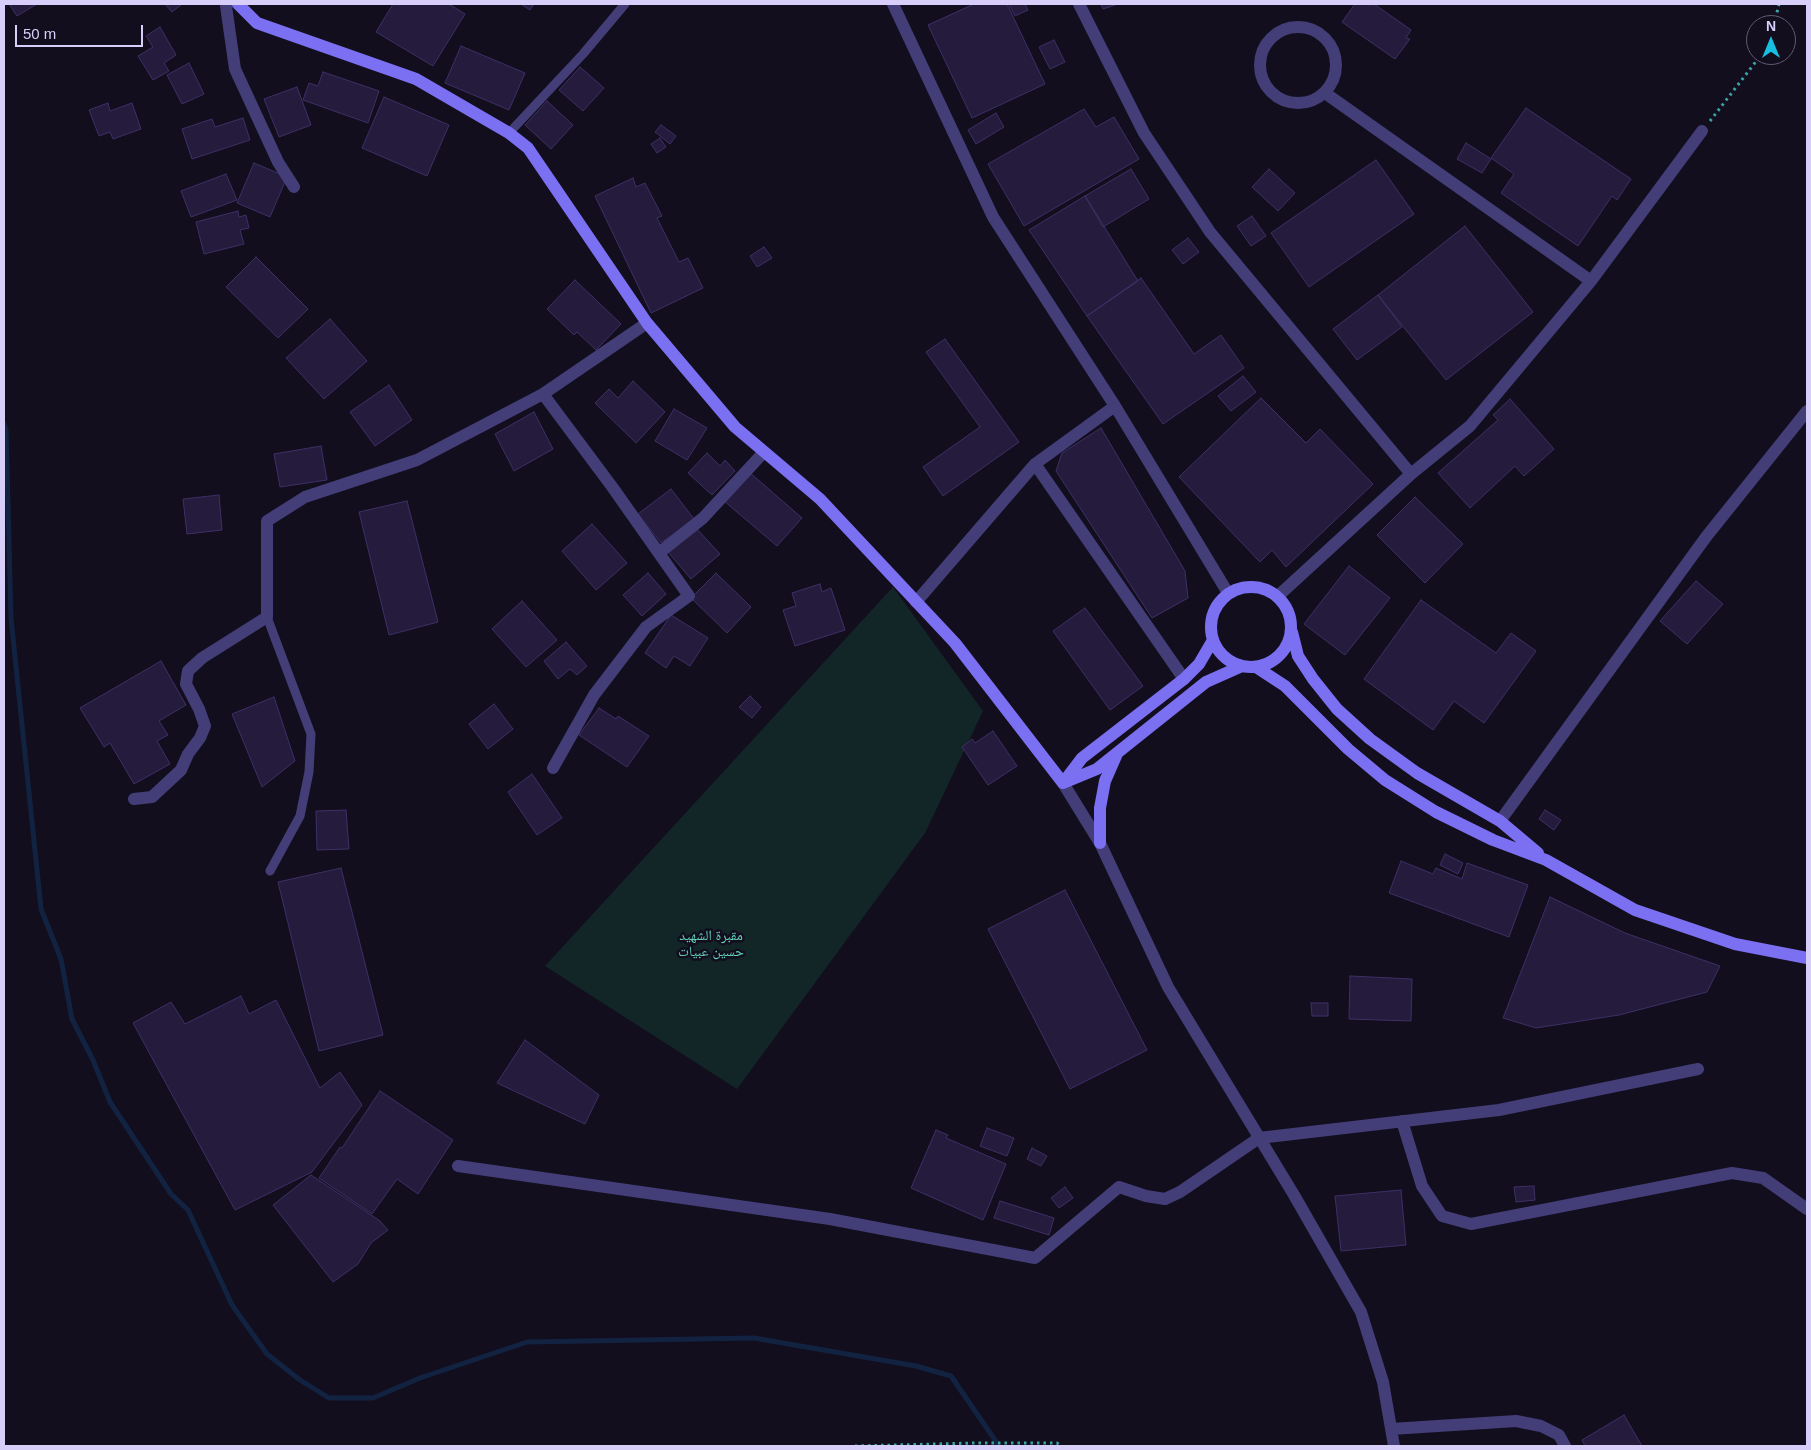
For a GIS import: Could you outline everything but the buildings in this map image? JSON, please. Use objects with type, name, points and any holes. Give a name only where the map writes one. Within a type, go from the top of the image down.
[{"type":"street","points":[[228,4],[226,6],[235,69],[278,162],[294,188]]},
{"type":"street","points":[[238,4],[257,23],[416,78],[509,133],[528,148],[647,323],[735,427],[820,499],[955,643],[1063,783],[1100,843],[1168,987],[1361,1312],[1384,1382],[1394,1446]]},
{"type":"street","points":[[893,4],[993,217],[1115,406],[1228,593]]},
{"type":"street","points":[[1079,4],[1144,133],[1210,232],[1411,474]]},
{"type":"street","points":[[1294,27],[1313,30],[1324,36],[1332,46],[1336,58],[1336,71],[1325,93],[1315,100],[1303,103],[1290,103],[1278,98],[1268,90],[1262,79],[1261,54],[1267,42],[1276,33],[1294,27]]},
{"type":"street","points":[[1325,93],[1592,281]]},
{"type":"street","points":[[1278,596],[1411,474],[1470,426],[1592,281],[1702,131]]},
{"type":"street","points":[[134,799],[152,797],[181,770],[188,754],[200,738],[204,726],[186,684],[188,671],[202,658],[267,617],[267,521],[305,497],[417,460],[543,394],[647,323]]},
{"type":"street","points":[[543,394],[689,596],[646,626],[594,695],[553,768]]},
{"type":"street","points":[[916,602],[1035,464],[1115,406]]},
{"type":"street","points":[[1500,821],[1706,536],[1807,411]]},
{"type":"street","points":[[659,553],[703,518],[764,452]]},
{"type":"street","points":[[1035,464],[1184,679]]},
{"type":"street","points":[[1292,632],[1288,645],[1280,656],[1256,667],[1242,666],[1230,661],[1220,652],[1213,640],[1211,627],[1213,614],[1219,602],[1228,593],[1240,588],[1254,586],[1267,589],[1278,596],[1289,613],[1298,656],[1313,679],[1337,708],[1370,739],[1417,773],[1500,821],[1546,860]]},
{"type":"street","points":[[1063,783],[1082,758],[1184,679],[1198,664],[1213,640]]},
{"type":"street","points":[[1063,783],[1097,769],[1206,682],[1242,666]]},
{"type":"street","points":[[1256,667],[1285,686],[1348,749],[1385,780],[1436,812],[1493,840],[1546,860],[1635,910],[1735,944],[1807,958]]},
{"type":"street","points":[[1100,843],[1100,808],[1105,781],[1116,755]]},
{"type":"street","points":[[458,1166],[830,1219],[1035,1258],[1120,1187],[1146,1196],[1165,1199],[1180,1192],[1259,1138],[1500,1110],[1698,1069]]},
{"type":"street","points":[[1402,1122],[1422,1186],[1442,1216],[1471,1224],[1732,1173],[1763,1178],[1807,1209]]},
{"type":"street","points":[[1392,1429],[1516,1421],[1541,1426],[1559,1435],[1564,1446]]},
{"type":"lane","points":[[509,133],[583,54],[625,4]]},
{"type":"lane","points":[[267,617],[311,734],[309,772],[300,816],[270,871]]},
{"type":"path","points":[[1702,131],[1753,65]]},
{"type":"path","points":[[855,1446],[1057,1443],[1061,1446]]},
{"type":"green space","name":"مقبرة الشهيد حسين عبيات","points":[[893,587],[983,711],[925,833],[737,1089],[545,966]]},
{"type":"waterway","points":[[4,424],[6,430],[11,618],[41,909],[61,959],[72,1019],[93,1060],[110,1102],[171,1194],[188,1210],[232,1305],[267,1354],[300,1380],[329,1398],[373,1398],[420,1378],[527,1342],[754,1338],[916,1366],[951,1376],[999,1446]]}]
